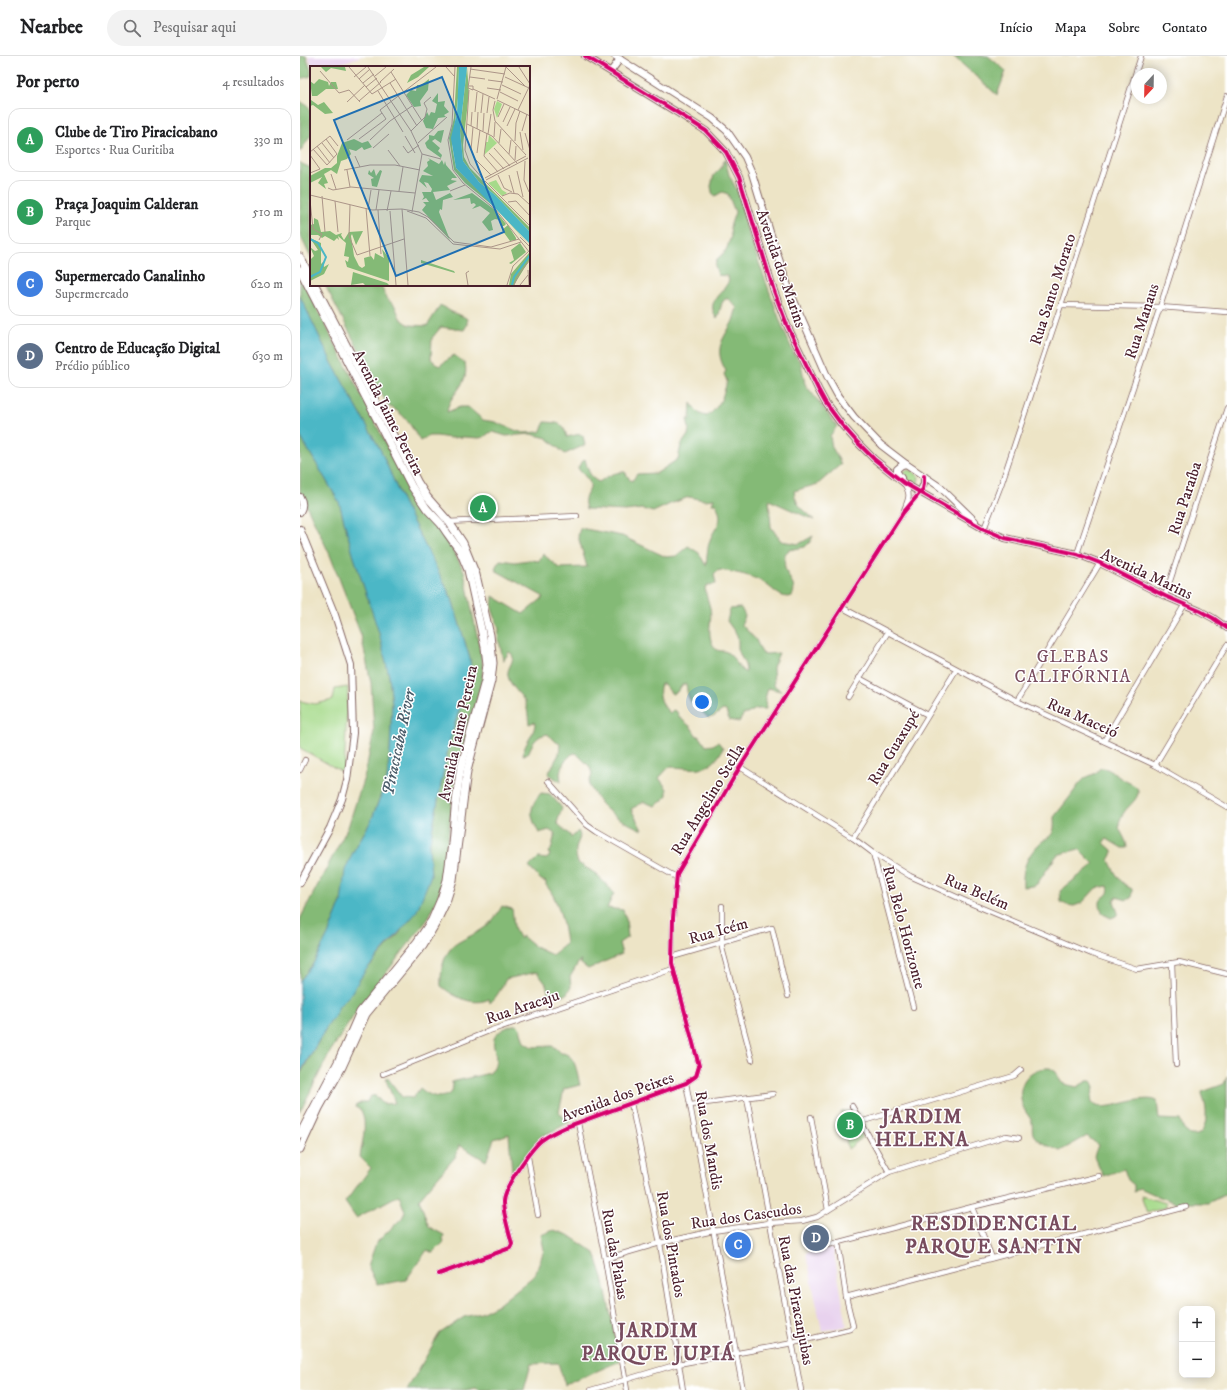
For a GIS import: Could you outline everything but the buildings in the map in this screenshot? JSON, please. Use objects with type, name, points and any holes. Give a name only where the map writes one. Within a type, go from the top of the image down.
[{"type":"main road","points":[[300,257],[310,276]]},
{"type":"main road","name":"Avenida Jaime Pereira","points":[[300,270],[412,487],[460,551],[468,570],[483,636],[487,664],[485,681],[460,771],[447,880],[441,899],[432,920],[417,942],[360,1012],[338,1062],[300,1134]]},
{"type":"main road","name":"Avenida Jaime Pereira","points":[[300,1150],[342,1067],[366,1014],[423,945],[446,902],[452,880],[466,771],[492,681],[494,663],[490,635],[476,575],[463,543],[449,522],[426,496],[418,483],[316,286]]},
{"type":"street","name":"Rua Santo Morato","points":[[984,529],[1001,485],[1061,305],[1140,56]]},
{"type":"street","name":"Avenida dos Marins","points":[[590,57],[706,132],[726,152],[739,177],[774,291],[787,325],[825,402],[858,443],[874,459],[904,483],[921,491],[984,529]]},
{"type":"street","points":[[611,71],[618,58]]},
{"type":"street","name":"Avenida dos Marins","points":[[618,58],[712,118],[727,131],[745,157],[752,172],[789,289],[828,378],[838,396],[881,446],[940,487],[984,529]]},
{"type":"street","name":"Rua Manaus","points":[[1077,554],[1160,307],[1227,96]]},
{"type":"street","points":[[1061,305],[1160,307],[1227,312]]},
{"type":"street","name":"Rua Paraíba","points":[[1165,596],[1227,408]]},
{"type":"street","points":[[903,513],[909,496],[909,491],[897,472],[897,469],[906,464]]},
{"type":"street","points":[[903,513],[921,491],[924,484],[924,476]]},
{"type":"street","points":[[300,497],[302,502],[300,517]]},
{"type":"street","name":"Rua Angelino Stella","points":[[686,1083],[696,1076],[699,1066],[673,969],[673,918],[676,877],[740,768],[903,513]]},
{"type":"street","points":[[441,524],[449,522],[577,516]]},
{"type":"street","points":[[300,528],[335,614],[351,665],[353,733],[347,780],[342,799],[330,828],[300,882]]},
{"type":"street","name":"Avenida Marins","points":[[984,529],[1005,538],[1077,554],[1100,563],[1165,596],[1213,618],[1227,628]]},
{"type":"street","points":[[1017,702],[1100,563]]},
{"type":"street","points":[[1104,741],[1185,604]]},
{"type":"street","name":"Rua Maceió","points":[[842,608],[1017,702],[1155,765],[1227,807]]},
{"type":"street","points":[[848,696],[888,632]]},
{"type":"street","points":[[1155,765],[1227,645]]},
{"type":"street","name":"Rua Guaxupé","points":[[853,838],[956,670]]},
{"type":"street","points":[[859,678],[928,715]]},
{"type":"street","points":[[300,770],[305,760]]},
{"type":"street","name":"Rua Belém","points":[[740,768],[853,838],[872,853],[910,876],[970,903],[1092,954],[1137,969],[1179,962],[1227,974]]},
{"type":"street","points":[[548,781],[587,825],[676,877]]},
{"type":"street","name":"Rua Belo Horizonte","points":[[872,853],[913,1007]]},
{"type":"street","points":[[722,906],[722,948],[752,1060]]},
{"type":"street","name":"Rua Icém","points":[[672,957],[772,928],[788,996]]},
{"type":"street","points":[[1172,963],[1176,1065]]},
{"type":"street","name":"Rua Aracaju","points":[[383,1074],[489,1031],[673,969]]},
{"type":"street","points":[[860,1122],[1014,1076],[1021,1070]]},
{"type":"street","name":"Avenida dos Peixes","points":[[439,1274],[510,1248],[512,1244],[503,1200],[506,1189],[541,1141],[553,1133],[578,1123],[686,1083]]},
{"type":"street","name":"Rua dos Mandis","points":[[686,1083],[743,1390]]},
{"type":"street","points":[[691,1105],[773,1094]]},
{"type":"street","name":"Rua das Piracanjubas","points":[[747,1098],[801,1390]]},
{"type":"street","name":"Rua dos Pintados","points":[[631,1103],[660,1243],[683,1390]]},
{"type":"street","points":[[852,1106],[889,1172]]},
{"type":"street","points":[[811,1117],[828,1210]]},
{"type":"street","name":"Rua das Piabas","points":[[578,1123],[605,1259],[627,1390]]},
{"type":"street","name":"Rua dos Cascudos","points":[[605,1259],[660,1243],[713,1231],[769,1223],[802,1221],[816,1218],[889,1172],[1006,1136],[1019,1138]]},
{"type":"street","points":[[528,1157],[538,1215]]},
{"type":"street","points":[[828,1245],[972,1207],[1099,1176]]},
{"type":"street","points":[[972,1207],[992,1258]]},
{"type":"street","points":[[846,1297],[1186,1207]]},
{"type":"street","points":[[591,1390],[678,1364],[793,1343],[850,1329],[853,1326],[846,1297],[838,1242]]},
{"type":"shaded area","points":[[308,56],[363,56],[332,66],[312,66]]},
{"type":"shaded area","points":[[833,1248],[847,1326],[822,1331],[806,1253]]},
{"type":"green space","points":[[300,56],[306,56],[310,67],[310,76],[300,79]]},
{"type":"green space","points":[[953,56],[988,56],[1006,71],[997,95]]},
{"type":"green space","points":[[300,101],[309,107],[310,137],[300,152]]},
{"type":"green space","points":[[725,159],[729,175],[739,194],[747,230],[782,326],[794,354],[801,363],[805,384],[837,426],[830,436],[832,447],[841,464],[818,484],[794,491],[795,497],[801,507],[814,520],[769,500],[771,527],[781,541],[799,544],[813,536],[805,547],[789,550],[785,554],[785,568],[794,589],[792,596],[782,596],[767,585],[751,577],[721,570],[714,574],[716,584],[705,587],[711,613],[710,638],[715,648],[728,653],[742,670],[746,672],[745,665],[738,650],[737,635],[727,621],[730,609],[741,608],[745,616],[742,625],[756,640],[762,653],[779,653],[773,667],[774,685],[781,691],[768,688],[765,699],[766,709],[756,709],[744,714],[739,722],[729,720],[726,711],[723,710],[713,717],[708,718],[690,700],[686,684],[683,684],[677,692],[672,694],[664,684],[661,684],[660,696],[667,710],[670,713],[673,710],[677,712],[680,718],[691,727],[706,746],[713,745],[718,742],[723,748],[713,763],[707,766],[700,768],[669,767],[659,778],[667,789],[667,795],[662,801],[655,806],[644,802],[631,809],[642,830],[615,816],[601,804],[589,785],[592,774],[590,767],[576,753],[572,754],[564,762],[560,773],[561,782],[548,774],[559,754],[560,744],[553,740],[548,734],[537,738],[528,754],[523,755],[535,724],[534,722],[529,724],[525,702],[509,680],[508,670],[513,656],[509,652],[503,660],[498,640],[499,629],[492,608],[493,596],[523,614],[544,597],[495,570],[500,560],[515,562],[529,560],[539,561],[543,554],[559,568],[587,567],[578,536],[580,528],[622,536],[666,557],[676,556],[688,546],[699,553],[706,566],[709,543],[720,520],[719,510],[716,504],[712,504],[714,499],[704,500],[689,497],[653,512],[642,509],[625,511],[586,509],[585,500],[590,490],[590,484],[578,468],[585,459],[591,476],[599,482],[608,476],[618,473],[625,472],[632,481],[637,474],[657,473],[678,459],[681,445],[688,435],[689,429],[687,419],[690,419],[691,403],[699,413],[707,416],[715,409],[720,401],[727,381],[724,374],[726,371],[720,357],[720,346],[733,321],[737,308],[729,299],[725,299],[722,303],[717,319],[713,307],[716,298],[727,285],[729,280],[727,276],[718,275],[715,266],[717,259],[727,248],[731,236],[730,227],[735,212],[728,194],[722,192],[714,196],[712,192],[711,186],[714,175],[721,168]]},
{"type":"green space","points":[[300,162],[310,168],[310,256],[300,235]]},
{"type":"green space","points":[[300,275],[409,489],[424,511],[446,537],[464,571],[483,665],[482,682],[456,772],[443,880],[437,899],[428,919],[358,1009],[330,1052],[300,1112],[300,1075],[329,1023],[335,1016],[339,1006],[350,995],[365,971],[399,934],[431,875],[429,847],[449,743],[471,672],[470,659],[452,599],[402,500],[381,451],[332,363],[300,296]]},
{"type":"green space","points":[[326,286],[381,286],[386,298],[395,306],[400,318],[409,325],[427,326],[440,306],[467,319],[467,325],[464,330],[441,327],[432,338],[431,359],[439,366],[454,355],[465,363],[465,378],[451,399],[447,412],[460,407],[468,407],[483,420],[495,422],[524,433],[540,432],[545,422],[557,423],[564,428],[567,437],[580,434],[583,436],[585,445],[565,454],[547,438],[531,434],[506,436],[493,432],[479,438],[429,436],[420,441],[403,416],[388,406]]},
{"type":"green space","points":[[300,436],[339,502],[353,554],[379,632],[389,676],[392,703],[387,778],[371,821],[353,852],[347,866],[341,902],[328,935],[313,964],[300,981],[300,919],[348,827],[365,774],[374,731],[371,683],[361,635],[330,555],[300,492]]},
{"type":"green space","points":[[906,470],[913,471],[919,477],[916,484],[906,480],[903,474]]},
{"type":"green space","points":[[477,498],[479,502],[490,501],[491,516],[475,515],[473,499]]},
{"type":"green space","points":[[348,687],[344,773],[300,748],[300,701],[315,704],[333,700],[335,689]]},
{"type":"green space","points":[[1100,768],[1108,769],[1138,789],[1137,796],[1123,814],[1119,823],[1119,827],[1126,841],[1127,848],[1122,848],[1107,839],[1104,841],[1105,844],[1112,850],[1112,855],[1109,860],[1115,873],[1124,884],[1132,889],[1131,898],[1127,900],[1116,897],[1114,901],[1118,913],[1116,916],[1111,918],[1103,914],[1100,905],[1101,899],[1109,890],[1108,886],[1096,888],[1082,903],[1074,906],[1061,902],[1060,891],[1094,864],[1079,849],[1057,855],[1037,884],[1023,887],[1024,869],[1028,859],[1039,844],[1052,834],[1054,828],[1054,817],[1080,783],[1085,778],[1096,773]]},
{"type":"green space","points":[[541,793],[550,794],[562,808],[557,823],[570,835],[571,838],[578,831],[580,838],[576,847],[576,856],[578,863],[595,873],[614,893],[607,908],[623,910],[626,919],[628,937],[619,943],[622,954],[588,969],[580,963],[580,960],[570,977],[571,987],[566,995],[549,996],[546,984],[537,972],[506,979],[493,1001],[490,1003],[489,999],[476,1002],[457,997],[441,986],[442,967],[446,955],[462,940],[487,926],[502,906],[512,909],[514,928],[520,938],[522,938],[522,936],[537,948],[552,955],[566,944],[558,905],[551,891],[546,885],[546,882],[541,880],[529,867],[538,858],[547,859],[550,855],[549,852],[551,850],[555,834],[549,830],[539,833],[532,817],[532,808]]},
{"type":"green space","points":[[512,1025],[517,1025],[520,1028],[524,1042],[532,1047],[552,1046],[561,1053],[570,1056],[573,1060],[580,1085],[564,1089],[559,1112],[570,1122],[541,1137],[512,1172],[509,1134],[494,1139],[486,1161],[459,1145],[456,1156],[419,1199],[429,1227],[444,1235],[444,1242],[433,1253],[427,1250],[406,1280],[377,1285],[368,1266],[376,1243],[402,1218],[405,1212],[399,1195],[356,1218],[345,1202],[371,1168],[360,1157],[364,1133],[364,1121],[361,1110],[355,1106],[362,1102],[367,1102],[371,1096],[376,1096],[383,1104],[395,1103],[386,1080],[387,1077],[402,1097],[413,1098],[420,1088],[431,1095],[439,1097],[448,1095],[452,1092],[453,1084],[451,1082],[490,1073],[495,1066],[496,1059],[494,1047],[495,1036]]},
{"type":"green space","points":[[1050,1068],[1056,1072],[1061,1082],[1064,1084],[1077,1087],[1087,1081],[1092,1081],[1094,1089],[1091,1100],[1094,1104],[1099,1106],[1106,1107],[1150,1099],[1157,1101],[1159,1119],[1180,1120],[1184,1130],[1190,1135],[1198,1135],[1202,1132],[1205,1125],[1206,1112],[1202,1092],[1224,1084],[1227,1077],[1227,1196],[1224,1195],[1208,1203],[1177,1203],[1140,1188],[1134,1192],[1134,1185],[1128,1180],[1124,1169],[1103,1176],[1094,1156],[1098,1145],[1087,1136],[1060,1151],[1040,1142],[1033,1134],[1032,1122],[1024,1109],[1021,1092],[1024,1081],[1027,1077],[1040,1069]]},
{"type":"green space","points":[[851,1111],[863,1137],[848,1149],[841,1112]]},
{"type":"green space","points":[[1141,1196],[1166,1203],[1166,1207],[1147,1213]]},
{"type":"green space","points":[[554,1230],[568,1235],[595,1253],[603,1277],[620,1361],[565,1385],[558,1363],[531,1364],[524,1390],[480,1390],[475,1388],[466,1390],[407,1390],[439,1334],[464,1317],[481,1313],[499,1304],[535,1275],[544,1250],[541,1235]]},
{"type":"water","name":"Piracicaba River","points":[[300,296],[332,363],[381,451],[402,500],[452,599],[470,659],[471,672],[449,743],[429,847],[431,875],[416,913],[365,971],[350,995],[339,1006],[335,1016],[329,1023],[300,1073],[300,981],[313,964],[328,935],[341,902],[345,870],[353,852],[371,821],[387,779],[392,703],[389,676],[379,633],[353,554],[339,502],[300,436]]},
{"type":"cycle path","points":[[585,56],[706,131],[726,152],[739,177],[774,291],[787,325],[825,402],[842,425],[874,459],[904,483],[984,529],[1005,538],[1077,554],[1100,563],[1165,596],[1200,611],[1227,628]]},
{"type":"cycle path","points":[[439,1274],[510,1248],[512,1244],[504,1212],[504,1196],[518,1169],[542,1140],[566,1127],[686,1083],[696,1076],[699,1066],[672,963],[673,918],[677,874],[740,767],[903,513],[923,489],[924,476]]},
{"type":"place","name":"Clube de Tiro Piracicabano","points":[[483,508]]},
{"type":"place","name":"Praça Joaquim Calderan","points":[[850,1125]]},
{"type":"place","name":"Centro de Educação Digital","points":[[816,1238]]},
{"type":"place","name":"Supermercado Canalinho","points":[[738,1245]]},
{"type":"district","name":"GLEBAS CALIFÓRNIA","points":[[1073,666]]},
{"type":"district","name":"JARDIM HELENA","points":[[922,1128]]},
{"type":"district","name":"RESDIDENCIAL PARQUE SANTIN","points":[[994,1234]]},
{"type":"district","name":"JARDIM PARQUE JUPIÁ","points":[[658,1342]]}]
